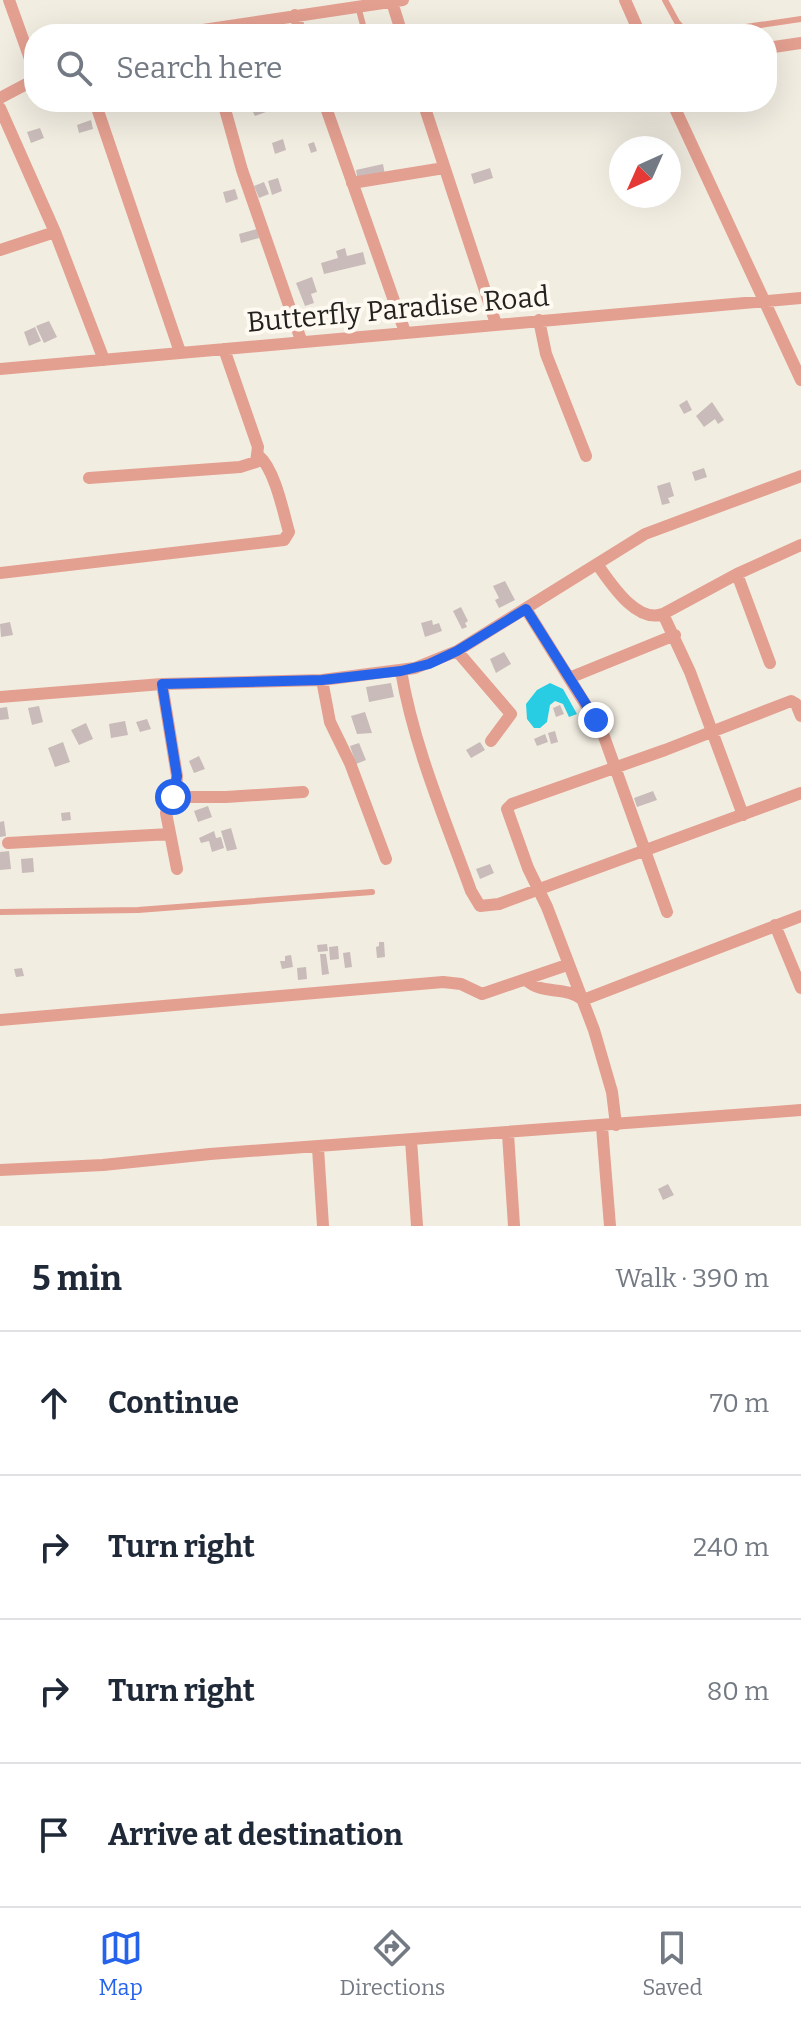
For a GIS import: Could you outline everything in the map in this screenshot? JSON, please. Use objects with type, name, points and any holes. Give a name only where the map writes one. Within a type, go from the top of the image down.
[{"type":"street","points":[[9,0],[24,42]]},
{"type":"street","points":[[625,0],[636,24]]},
{"type":"street","points":[[260,24],[295,15],[397,1],[400,24]]},
{"type":"street","points":[[295,15],[298,24]]},
{"type":"street","points":[[777,47],[801,43]]},
{"type":"street","points":[[0,98],[24,85]]},
{"type":"street","points":[[0,108],[55,232],[104,360]]},
{"type":"street","points":[[98,112],[180,352]]},
{"type":"street","points":[[226,112],[242,170],[301,340]]},
{"type":"street","points":[[327,112],[405,332]]},
{"type":"street","points":[[426,112],[496,324]]},
{"type":"street","points":[[677,112],[801,380]]},
{"type":"street","points":[[352,183],[444,168]]},
{"type":"street","points":[[0,250],[55,232]]},
{"type":"street","name":"Butterfly Paradise Road","points":[[0,369],[801,298]]},
{"type":"street","points":[[539,320],[546,354],[586,456]]},
{"type":"street","points":[[0,573],[284,540],[289,532],[284,512],[267,463],[259,456],[224,349]]},
{"type":"street","points":[[89,478],[240,467],[251,465],[259,456]]},
{"type":"street","points":[[0,697],[162,684],[322,680],[401,671],[429,664],[457,651],[645,534],[801,476]]},
{"type":"street","points":[[597,564],[631,604],[649,616],[663,614],[737,574],[801,545]]},
{"type":"street","points":[[737,574],[770,663]]},
{"type":"street","points":[[526,609],[602,731],[667,912]]},
{"type":"street","points":[[663,614],[675,635],[743,815]]},
{"type":"street","points":[[569,678],[675,635]]},
{"type":"street","points":[[457,651],[511,714],[491,741]]},
{"type":"street","points":[[401,671],[417,743],[480,906],[490,907],[801,793]]},
{"type":"street","points":[[322,680],[330,722],[350,763],[386,859]]},
{"type":"street","points":[[162,684],[177,776],[166,813],[177,869]]},
{"type":"street","points":[[616,1125],[605,1064],[555,925],[528,868],[509,807],[791,701],[796,704],[801,716]]},
{"type":"street","points":[[173,797],[303,792]]},
{"type":"street","points":[[8,843],[170,834]]},
{"type":"street","points":[[583,1000],[801,916]]},
{"type":"street","points":[[775,925],[801,988]]},
{"type":"street","points":[[0,1020],[443,982],[461,984],[482,994],[567,965]]},
{"type":"street","points":[[526,980],[543,990],[573,993],[583,1000]]},
{"type":"street","points":[[0,1170],[103,1165],[210,1154],[801,1110]]},
{"type":"street","points":[[602,1127],[610,1226]]},
{"type":"street","points":[[508,1134],[514,1226]]},
{"type":"street","points":[[411,1140],[417,1226]]},
{"type":"street","points":[[318,1148],[323,1226]]},
{"type":"lane","points":[[665,0],[679,24]]},
{"type":"lane","points":[[358,6],[363,24]]},
{"type":"lane","points":[[767,24],[801,19]]},
{"type":"lane","points":[[0,912],[138,910],[372,892]]},
{"type":"water","points":[[550,683],[563,689],[577,714],[569,717],[563,704],[555,701],[550,705],[547,722],[540,728],[534,728],[527,719],[526,704],[537,690]]},
{"type":"building","points":[[91,120],[93,129],[79,133],[77,125]]},
{"type":"building","points":[[40,128],[44,138],[31,143],[27,132]]},
{"type":"building","points":[[283,139],[286,150],[275,154],[272,143]]},
{"type":"building","points":[[314,142],[317,151],[311,153],[308,144]]},
{"type":"building","points":[[383,164],[385,175],[358,181],[356,170]]},
{"type":"building","points":[[490,168],[493,178],[474,184],[471,174]]},
{"type":"building","points":[[278,178],[282,191],[272,195],[268,181]]},
{"type":"building","points":[[264,182],[269,194],[259,198],[254,186]]},
{"type":"building","points":[[235,189],[238,199],[226,203],[223,192]]},
{"type":"building","points":[[257,229],[259,238],[241,243],[239,234]]},
{"type":"building","points":[[345,248],[347,256],[363,252],[366,264],[324,274],[321,263],[338,258],[336,251]]},
{"type":"building","points":[[312,277],[317,292],[311,294],[314,303],[305,306],[296,283]]},
{"type":"building","points":[[49,321],[57,337],[44,343],[36,326]]},
{"type":"building","points":[[35,327],[41,341],[29,346],[24,332]]},
{"type":"building","points":[[687,400],[692,410],[684,414],[679,405]]},
{"type":"building","points":[[712,402],[724,420],[718,424],[715,419],[704,427],[696,416]]},
{"type":"building","points":[[704,468],[707,477],[695,481],[692,472]]},
{"type":"building","points":[[670,482],[674,496],[668,498],[670,503],[662,505],[657,486]]},
{"type":"building","points":[[505,581],[515,600],[499,608],[495,600],[499,598],[493,586]]},
{"type":"building","points":[[461,607],[468,621],[465,623],[467,627],[462,629],[453,611]]},
{"type":"building","points":[[432,620],[433,625],[439,623],[442,631],[425,637],[421,623]]},
{"type":"building","points":[[10,622],[13,635],[1,637],[0,624]]},
{"type":"building","points":[[504,652],[511,664],[496,673],[490,659]]},
{"type":"building","points":[[391,683],[394,697],[369,702],[366,687]]},
{"type":"building","points":[[560,705],[564,714],[556,717],[553,708]]},
{"type":"building","points":[[39,706],[43,722],[32,725],[28,708]]},
{"type":"building","points":[[7,707],[9,719],[0,720],[0,708]]},
{"type":"building","points":[[365,712],[372,733],[357,734],[351,716]]},
{"type":"building","points":[[147,719],[151,729],[140,732],[136,722]]},
{"type":"building","points":[[125,721],[128,735],[111,738],[109,724]]},
{"type":"building","points":[[86,723],[93,739],[79,745],[71,730]]},
{"type":"building","points":[[555,731],[558,742],[551,744],[548,733]]},
{"type":"building","points":[[545,734],[548,742],[537,746],[534,739]]},
{"type":"building","points":[[63,742],[70,762],[55,767],[48,748]]},
{"type":"building","points":[[480,742],[485,750],[471,758],[466,750]]},
{"type":"building","points":[[359,743],[366,760],[356,764],[350,746]]},
{"type":"building","points":[[199,756],[205,769],[194,773],[189,761]]},
{"type":"building","points":[[653,791],[657,800],[637,807],[634,798]]},
{"type":"building","points":[[208,806],[212,817],[198,822],[194,811]]},
{"type":"building","points":[[70,812],[71,820],[62,821],[61,813]]},
{"type":"building","points":[[4,821],[6,836],[0,837],[0,822]]},
{"type":"building","points":[[231,828],[237,849],[227,851],[221,831]]},
{"type":"building","points":[[214,831],[216,838],[221,837],[224,848],[212,852],[209,841],[201,843],[199,838]]},
{"type":"building","points":[[9,851],[11,869],[0,870],[0,852]]},
{"type":"building","points":[[33,858],[34,872],[22,873],[21,859]]},
{"type":"building","points":[[490,864],[494,873],[480,879],[476,869]]},
{"type":"building","points":[[379,942],[384,942],[385,957],[377,958]]},
{"type":"building","points":[[327,944],[328,951],[318,952],[317,945]]},
{"type":"building","points":[[338,946],[339,959],[330,960],[329,947]]},
{"type":"building","points":[[350,952],[352,967],[345,968],[343,953]]},
{"type":"building","points":[[320,954],[326,954],[329,974],[322,975]]},
{"type":"building","points":[[291,955],[293,967],[282,969],[280,961]]},
{"type":"building","points":[[306,967],[307,979],[298,980],[297,968]]},
{"type":"building","points":[[22,968],[24,976],[16,977],[14,969]]},
{"type":"building","points":[[668,1184],[674,1195],[663,1200],[658,1189]]},
{"type":"route","points":[[173,797],[177,776],[162,684],[322,680],[401,671],[429,664],[457,651],[526,609],[596,720]]}]
